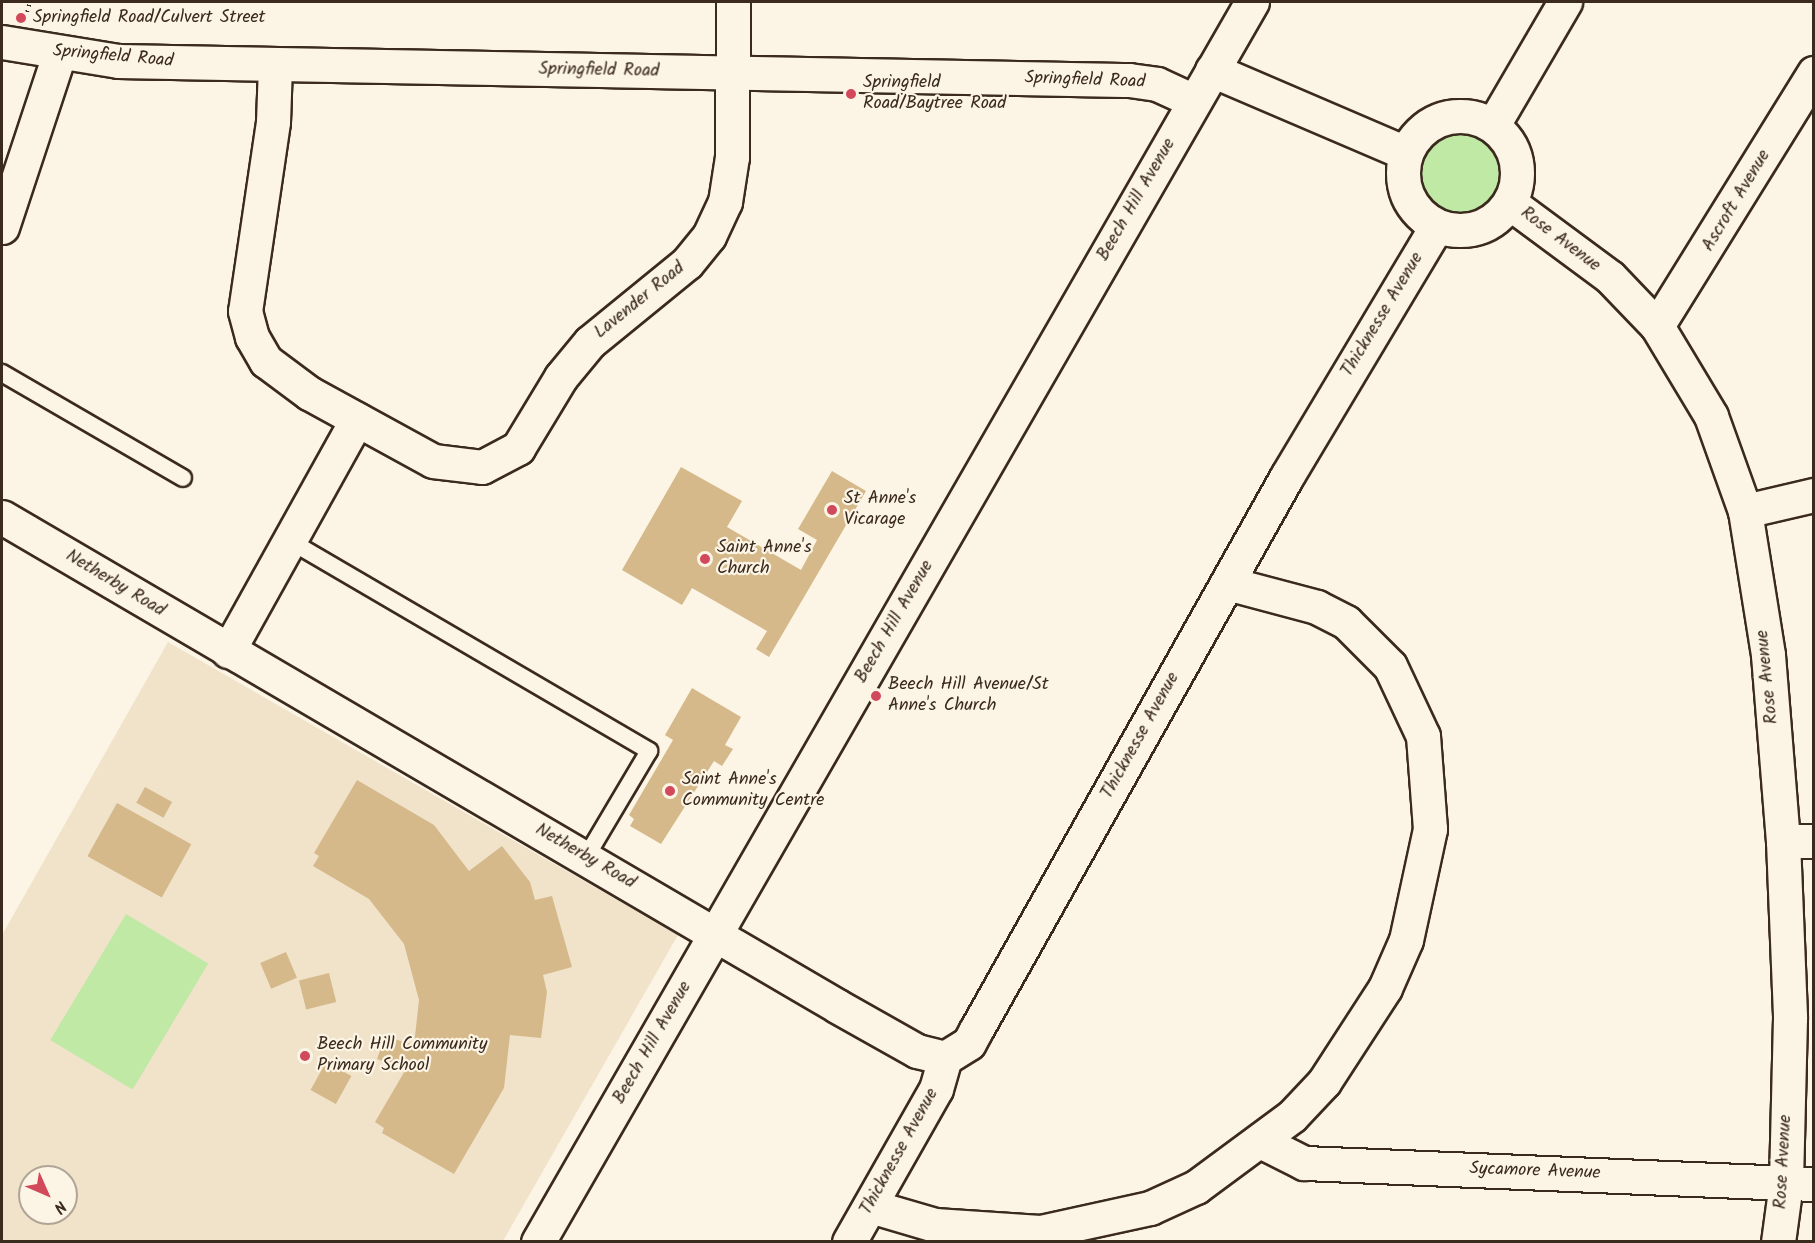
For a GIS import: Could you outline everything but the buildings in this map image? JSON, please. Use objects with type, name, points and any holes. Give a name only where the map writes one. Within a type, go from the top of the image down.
[{"type":"street","name":"Lavender Road","points":[[275,65],[273,122],[245,311],[266,360],[309,393],[420,455],[457,467],[495,464],[518,448],[561,377],[590,342],[687,263],[709,236],[730,180],[733,2]]},
{"type":"street","name":"Beech Hill Avenue","points":[[538,1242],[1252,2]]},
{"type":"street","points":[[1492,125],[1565,2]]},
{"type":"street","name":"Springfield Road","points":[[2,42],[59,55],[275,65],[1128,80],[1157,84],[1194,101]]},
{"type":"street","points":[[2,227],[59,55]]},
{"type":"street","points":[[1212,70],[1406,153]]},
{"type":"street","name":"Ascroft Avenue","points":[[1657,326],[1811,84]]},
{"type":"street","points":[[1473,117],[1492,125],[1513,150],[1518,167],[1510,203],[1484,226],[1436,227],[1407,196],[1406,153],[1423,129],[1438,120],[1473,117]]},
{"type":"street","name":"Rose Avenue","points":[[1510,203],[1610,277],[1657,326],[1711,416],[1746,511],[1798,841],[1790,1018],[1800,1184],[1778,1242]]},
{"type":"street","name":"Thicknesse Avenue","points":[[849,1242],[936,1089],[945,1058],[969,1043],[1227,583],[1436,227]]},
{"type":"street","points":[[228,651],[357,419]]},
{"type":"street","points":[[1746,511],[1814,495]]},
{"type":"street","name":"Netherby Road","points":[[2,517],[228,651],[917,1051],[945,1058]]},
{"type":"street","points":[[870,1206],[935,1226],[1040,1232],[1150,1208],[1196,1187],[1262,1142],[1324,1082],[1385,988],[1421,885],[1430,829],[1430,776],[1409,700],[1369,641],[1317,607],[1227,583]]},
{"type":"street","name":"Sycamore Avenue","points":[[1262,1142],[1305,1163],[1800,1184]]},
{"type":"lane","points":[[2,374],[183,478]]},
{"type":"lane","points":[[290,541],[649,750],[586,857]]},
{"type":"shaded area","name":"Beech Hill Community Primary School","points":[[168,642],[678,935],[503,1241],[2,1242],[2,935]]},
{"type":"green space","points":[[1461,130],[1478,133],[1492,142],[1501,156],[1504,173],[1501,190],[1492,204],[1478,213],[1461,216],[1444,213],[1430,204],[1421,190],[1418,173],[1421,156],[1430,142],[1444,133]]},
{"type":"green space","points":[[126,914],[208,963],[133,1089],[50,1040]]},
{"type":"place","name":"Springfield Road/Culvert Street","points":[[21,18]]},
{"type":"place","name":"Springfield Road/Baytree Road","points":[[851,94]]},
{"type":"place","name":"St Anne's Vicarage","points":[[832,510]]},
{"type":"place","name":"Saint Anne's Church","points":[[705,559]]},
{"type":"place","name":"Beech Hill Avenue/St Anne's Church","points":[[876,696]]},
{"type":"place","name":"Saint Anne's Community Centre","points":[[670,791]]},
{"type":"place","name":"Beech Hill Community Primary School","points":[[305,1056]]}]
